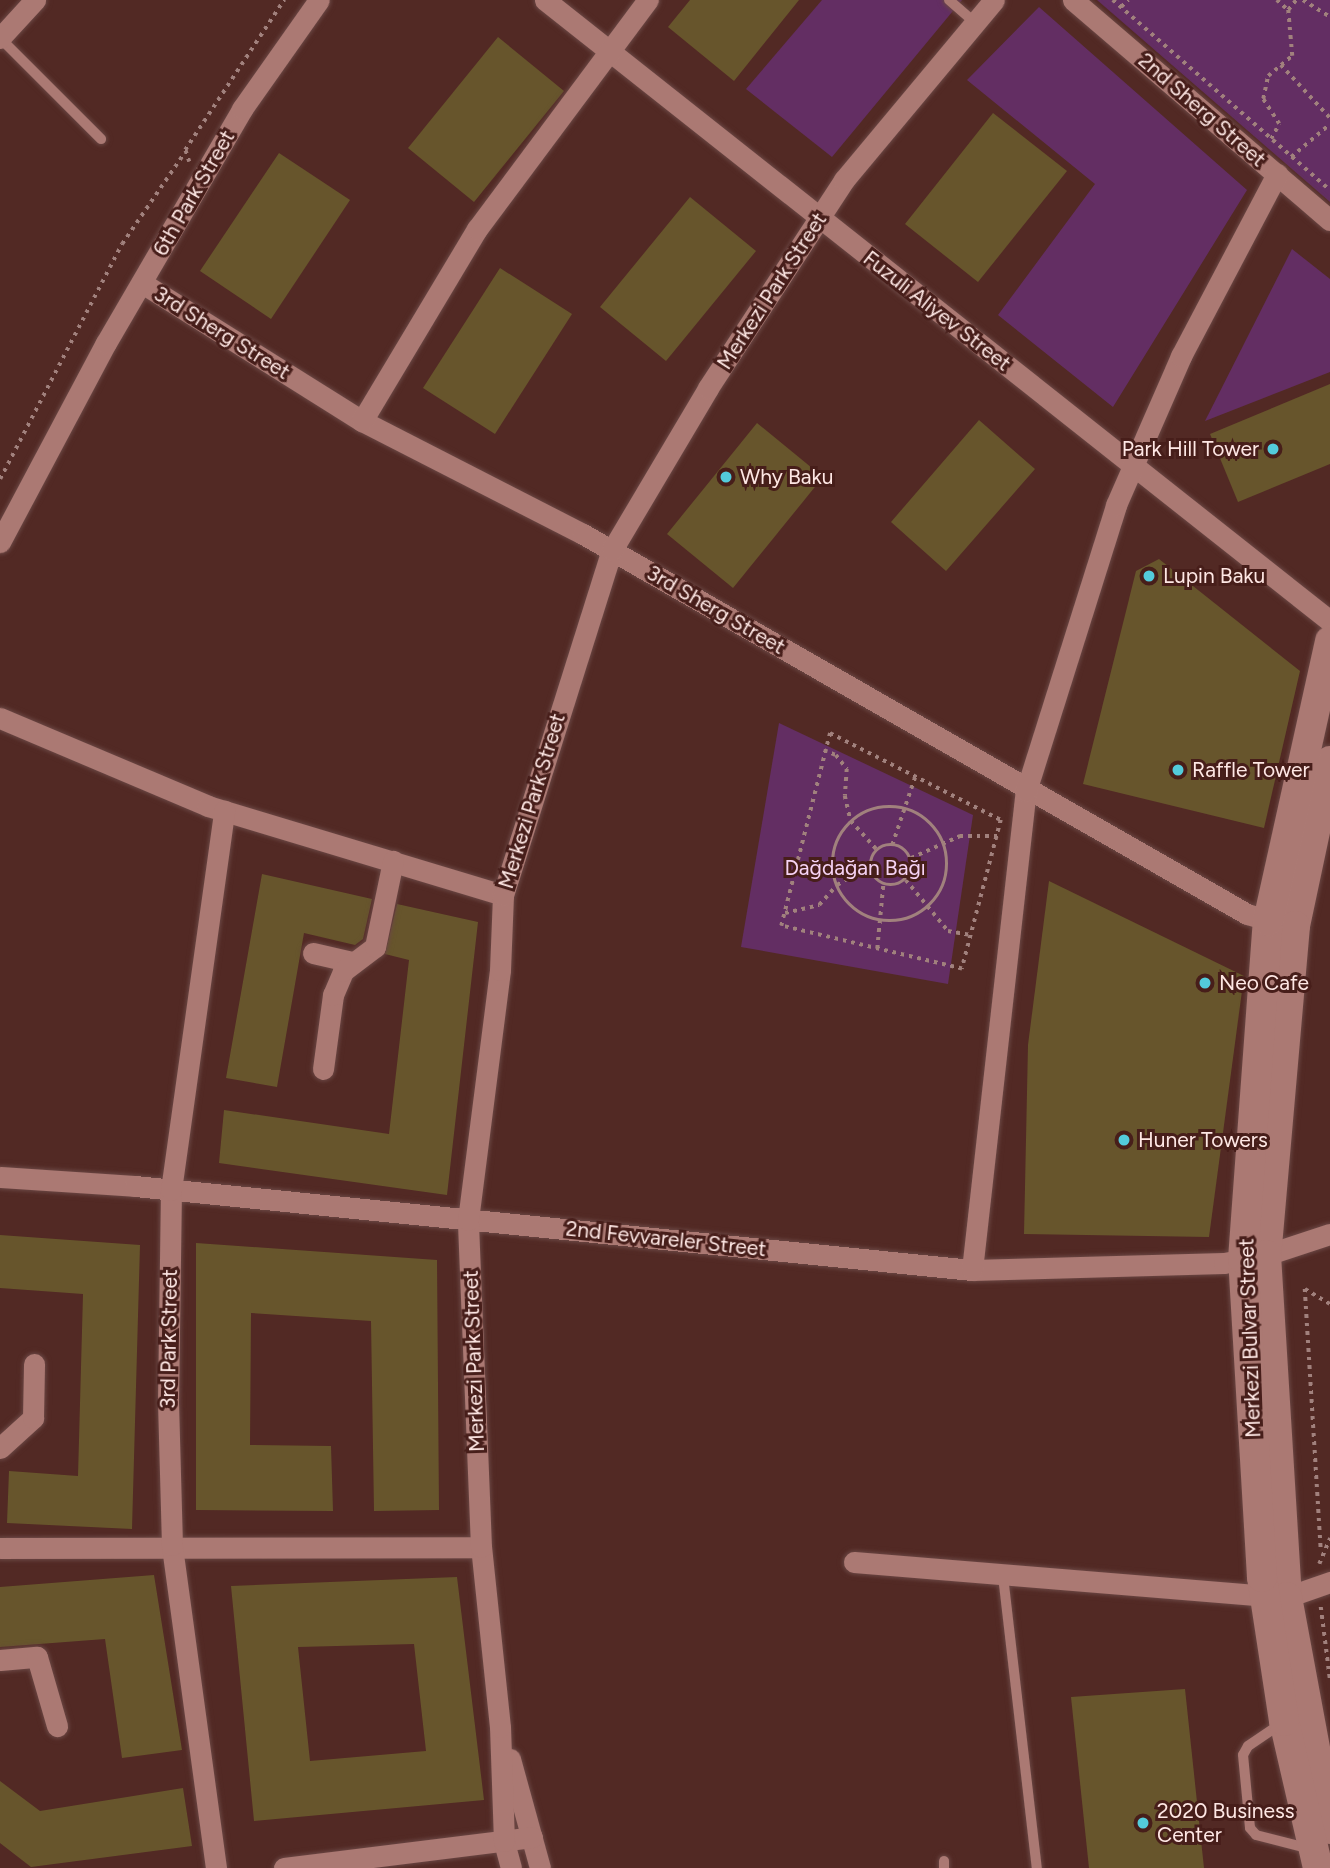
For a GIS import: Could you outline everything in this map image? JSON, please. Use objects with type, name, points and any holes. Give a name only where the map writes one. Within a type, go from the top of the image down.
[{"type":"street","points":[[0,38],[35,0]]},
{"type":"street","name":"6th Park Street","points":[[0,542],[142,283],[242,109],[319,0]]},
{"type":"street","name":"Fuzuli Aliyev Street","points":[[545,0],[1330,621]]},
{"type":"street","points":[[362,421],[477,229],[648,0]]},
{"type":"street","name":"Merkezi Park Street","points":[[510,1868],[504,1841],[500,1727],[481,1547],[468,1220],[500,970],[503,895],[612,550],[708,388],[844,180],[994,0]]},
{"type":"street","name":"2nd Sherg Street","points":[[1073,0],[1330,220]]},
{"type":"street","points":[[972,1270],[1026,791],[1085,594],[1133,466],[1181,356],[1276,174]]},
{"type":"street","name":"3rd Sherg Street","points":[[142,283],[362,421],[612,550],[1026,791],[1247,914],[1282,924]]},
{"type":"street","name":"Merkezi Bulvar Street","points":[[1320,1849],[1284,1721],[1255,1257],[1282,924],[1330,641]]},
{"type":"street","points":[[0,718],[47,741],[225,811],[503,895]]},
{"type":"street","name":"Merkezi Bulvar Street","points":[[1282,924],[1330,761]]},
{"type":"street","name":"3rd Park Street","points":[[216,1868],[172,1545],[168,1403],[170,1190],[225,811]]},
{"type":"street","points":[[313,953],[351,962],[368,956],[375,947],[393,861]]},
{"type":"street","points":[[323,1069],[333,995],[351,962]]},
{"type":"street","name":"2nd Fevvareler Street","points":[[0,1177],[170,1190],[972,1270],[1255,1257],[1330,1234]]},
{"type":"street","points":[[0,1447],[33,1418],[34,1364]]},
{"type":"street","points":[[0,1548],[172,1545],[481,1547]]},
{"type":"street","points":[[855,1562],[1276,1597],[1330,1581]]},
{"type":"street","name":"Merkezi Bulvar Street","points":[[1276,1597],[1320,1849]]},
{"type":"street","points":[[0,1660],[37,1657],[57,1726]]},
{"type":"street","name":"Merkezi Park Street","points":[[500,1727],[540,1868]]},
{"type":"street","points":[[284,1868],[532,1837]]},
{"type":"lane","points":[[949,0],[975,23]]},
{"type":"lane","points":[[0,38],[101,139]]},
{"type":"lane","points":[[1003,1576],[1037,1868]]},
{"type":"lane","points":[[1284,1721],[1248,1746],[1243,1755],[1250,1828],[1256,1835],[1320,1849]]},
{"type":"path","points":[[0,479],[122,244],[284,0]]},
{"type":"path","points":[[1113,0],[1330,190]]},
{"type":"path","points":[[1121,8],[1128,0]]},
{"type":"path","points":[[1271,139],[1279,124],[1263,99],[1268,76],[1292,56],[1288,10],[1277,0]]},
{"type":"path","points":[[1288,10],[1296,0]]},
{"type":"path","points":[[1303,0],[1330,17]]},
{"type":"path","points":[[1281,65],[1330,118]]},
{"type":"path","points":[[1291,157],[1330,124]]},
{"type":"path","points":[[183,155],[203,177]]},
{"type":"path","points":[[830,733],[1001,820],[962,969],[781,926],[824,750],[830,733]]},
{"type":"path","points":[[824,750],[836,755],[847,769],[845,796],[851,821],[877,850]]},
{"type":"path","points":[[892,845],[915,777]]},
{"type":"path","points":[[876,808],[903,808],[927,820],[944,842],[944,883],[929,906],[905,919],[878,920],[853,907],[837,885],[836,845],[851,821],[876,808]]},
{"type":"path","points":[[905,880],[911,858],[944,842],[975,833],[997,835],[1021,844]]},
{"type":"path","points":[[785,913],[819,905],[837,885],[871,864],[877,850],[892,845]]},
{"type":"path","points":[[892,845],[911,858]]},
{"type":"path","points":[[871,864],[883,884],[877,949]]},
{"type":"path","points":[[905,880],[948,931],[971,934]]},
{"type":"path","points":[[883,884],[905,880]]},
{"type":"path","points":[[1321,1552],[1305,1289],[1330,1304]]},
{"type":"green space","points":[[822,0],[962,0],[832,157],[746,89]]},
{"type":"green space","points":[[1097,0],[1330,0],[1330,202]]},
{"type":"green space","points":[[1039,7],[1247,190],[1113,407],[998,315],[1095,184],[967,80]]},
{"type":"green space","points":[[1292,249],[1330,279],[1330,372],[1205,421]]},
{"type":"green space","name":"Dağdağan Bağı","points":[[779,723],[973,815],[948,984],[741,947]]},
{"type":"building","points":[[690,0],[799,0],[734,81],[668,27]]},
{"type":"building","points":[[498,37],[564,91],[474,202],[408,148]]},
{"type":"building","points":[[993,113],[1067,171],[978,282],[905,224]]},
{"type":"building","points":[[279,153],[350,200],[271,319],[200,271]]},
{"type":"building","points":[[690,197],[756,251],[666,361],[600,307]]},
{"type":"building","points":[[500,268],[572,314],[495,434],[423,388]]},
{"type":"building","name":"Park Hill Tower","points":[[1330,384],[1330,464],[1238,502],[1210,434]]},
{"type":"building","points":[[979,420],[1035,469],[946,571],[891,522]]},
{"type":"building","points":[[757,423],[823,477],[733,588],[667,534]]},
{"type":"building","points":[[1159,559],[1300,671],[1264,828],[1083,784],[1136,571]]},
{"type":"building","points":[[262,874],[372,899],[363,939],[355,945],[304,933],[277,1087],[226,1078]]},
{"type":"building","name":"Huner Towers","points":[[1049,881],[1244,976],[1209,1237],[1024,1234],[1028,1045]]},
{"type":"building","points":[[397,904],[478,922],[447,1195],[219,1163],[224,1110],[389,1134],[409,960],[385,954]]},
{"type":"building","points":[[0,1235],[140,1245],[132,1529],[7,1523],[9,1471],[78,1476],[83,1294],[0,1288]]},
{"type":"building","points":[[196,1243],[437,1260],[439,1510],[374,1511],[371,1321],[251,1313],[250,1445],[331,1446],[333,1511],[196,1510]]},
{"type":"building","points":[[154,1575],[182,1750],[122,1758],[105,1639],[0,1647],[0,1587]]},
{"type":"building","points":[[457,1577],[484,1800],[254,1821],[231,1586]],"holes":[[[414,1644],[426,1751],[310,1761],[298,1647]]]},
{"type":"building","points":[[1185,1689],[1204,1868],[1089,1868],[1071,1697]]},
{"type":"building","points":[[0,1781],[40,1811],[183,1788],[192,1846],[31,1867],[0,1843]]},
{"type":"place","name":"Park Hill Tower","points":[[1273,449]]},
{"type":"place","name":"Why Baku","points":[[726,477]]},
{"type":"place","name":"Lupin Baku","points":[[1149,576]]},
{"type":"place","name":"Raffle Tower","points":[[1178,770]]},
{"type":"place","name":"Neo Cafe","points":[[1205,983]]},
{"type":"place","name":"Huner Towers","points":[[1124,1140]]},
{"type":"place","name":"2020 Business Center","points":[[1143,1823]]}]
